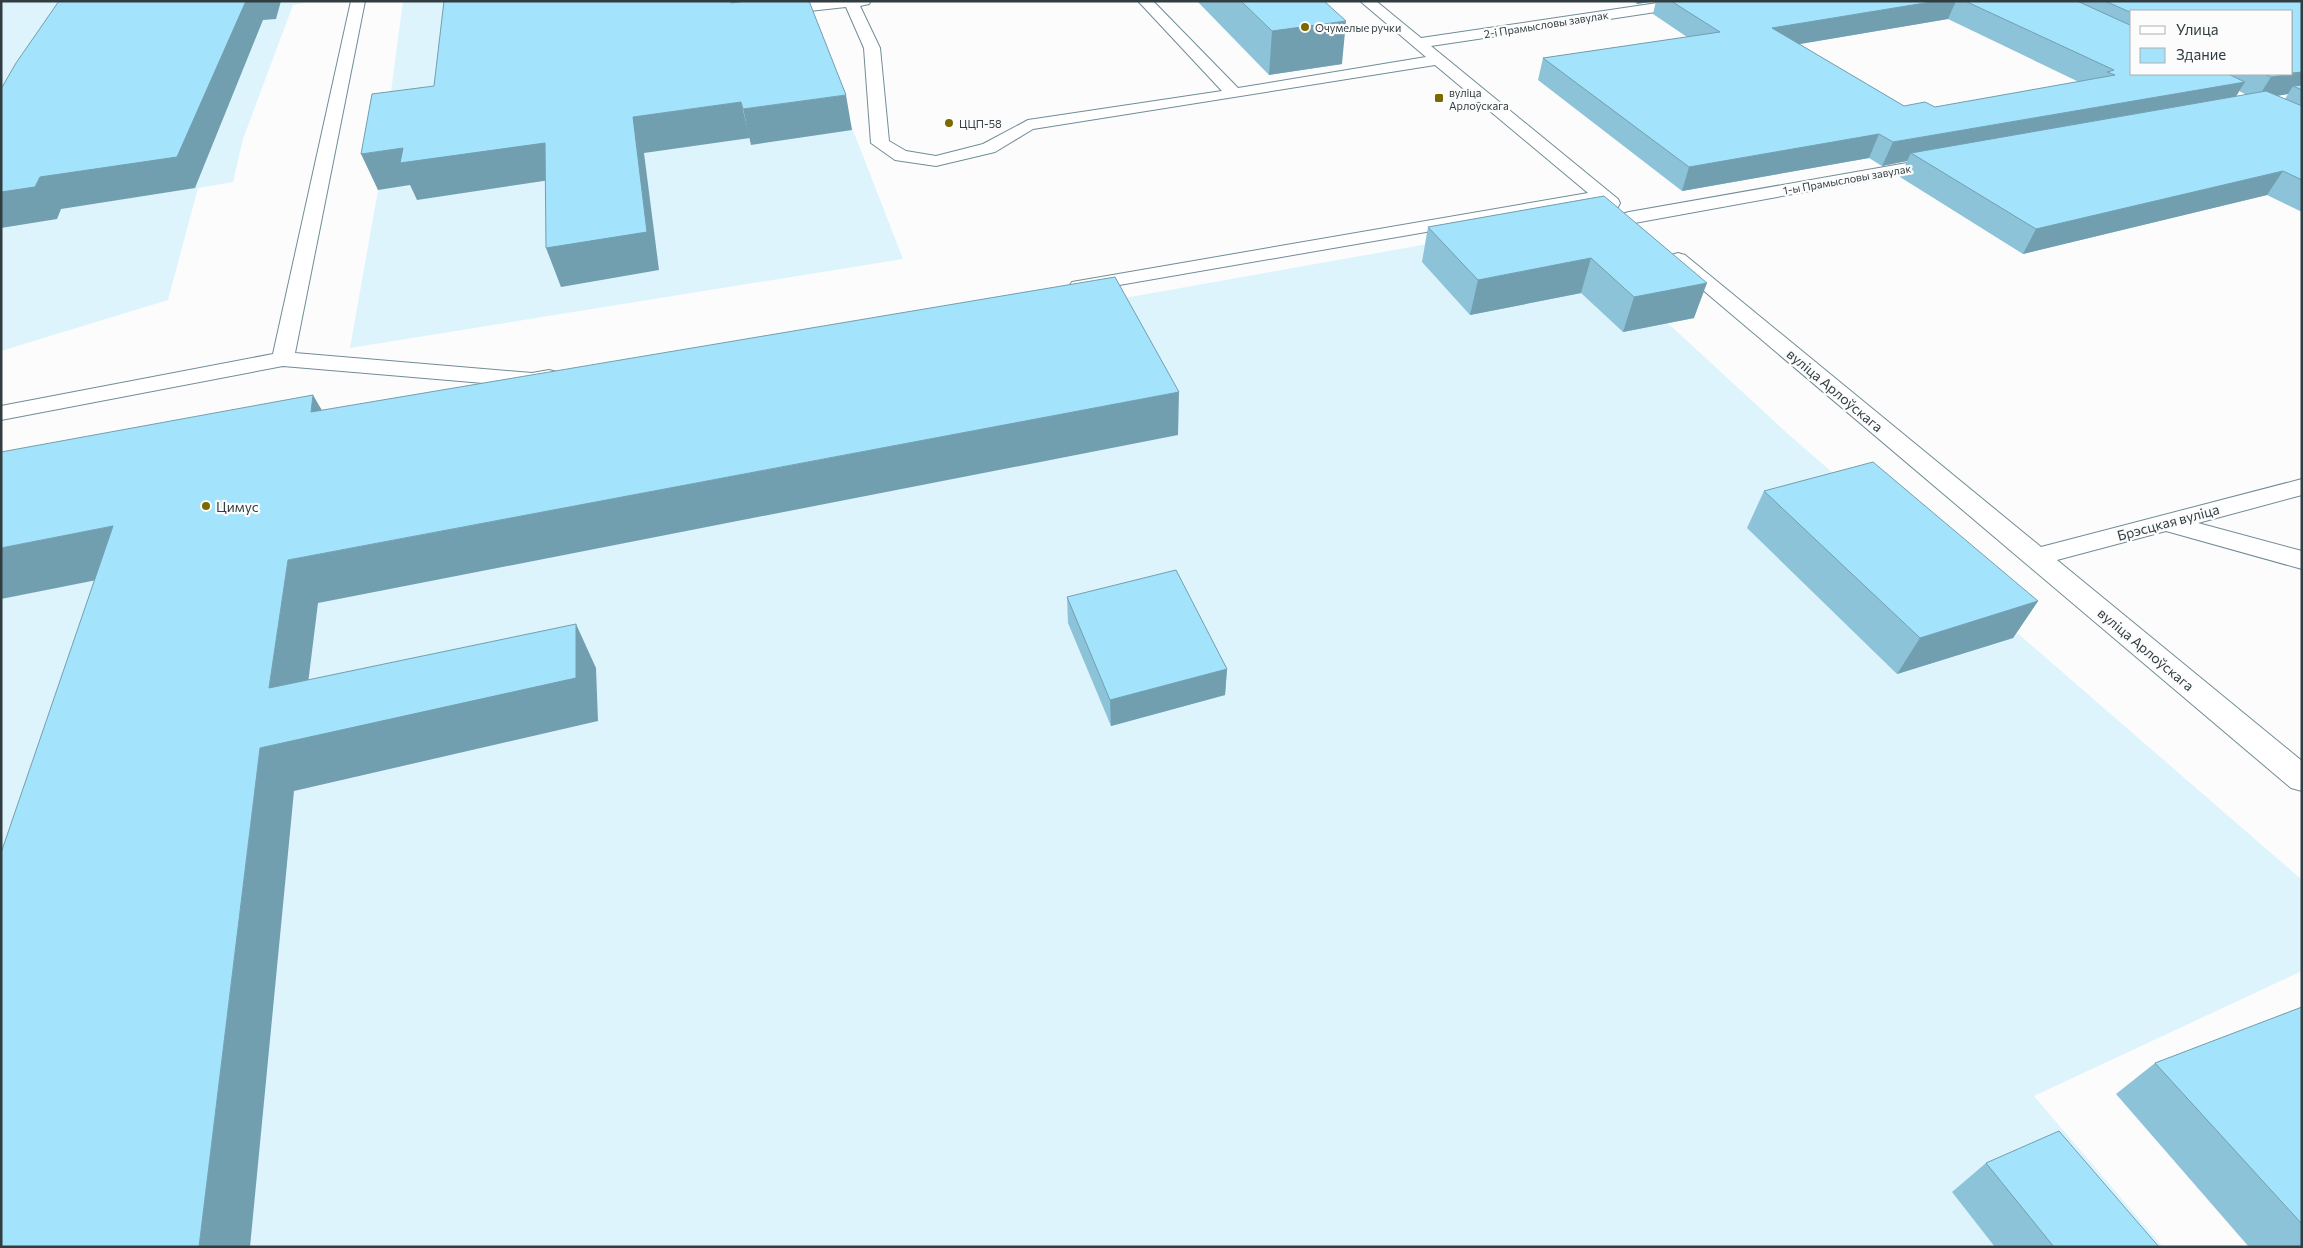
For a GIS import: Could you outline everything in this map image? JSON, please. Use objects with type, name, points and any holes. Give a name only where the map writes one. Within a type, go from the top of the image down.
[{"type":"street","points":[[282,359],[358,1]]},
{"type":"street","points":[[758,1],[763,12],[858,2],[872,48],[880,143],[901,156],[936,161],[989,148],[1028,125],[1234,94],[1439,60]]},
{"type":"street","points":[[1145,1],[1234,94]]},
{"type":"street","name":"вуліца Арлоўскага","points":[[1368,1],[2302,779]]},
{"type":"street","name":"2-і Прамысловы завулак","points":[[1418,43],[1702,1]]},
{"type":"street","points":[[1555,6],[1575,19]]},
{"type":"street","name":"1-ы Прамысловы завулак","points":[[1629,218],[1960,159]]},
{"type":"street","points":[[1062,289],[1602,196]]},
{"type":"street","points":[[1,413],[282,359],[532,380],[571,373]]},
{"type":"street","name":"Брэсцкая вуліца","points":[[2035,557],[2302,486]]},
{"type":"street","points":[[2167,522],[2302,560]]},
{"type":"shaded area","points":[[1,1],[313,1],[293,5],[243,139],[233,182],[198,188],[168,300],[1,351]]},
{"type":"shaded area","points":[[403,1],[669,1],[813,27],[903,259],[350,348],[378,190]]},
{"type":"shaded area","points":[[1557,221],[1788,434],[2302,880],[2302,971],[2034,1096],[2163,1247],[1,1247],[1,487],[338,438]]},
{"type":"building","points":[[59,1],[246,1],[177,157],[40,177],[35,187],[1,192],[1,89],[16,63]]},
{"type":"building","points":[[444,1],[730,1],[731,3],[746,1],[809,1],[846,95],[743,109],[741,102],[633,117],[647,232],[546,248],[545,143],[400,163],[403,148],[361,154],[372,94],[434,86]]},
{"type":"building","points":[[1241,1],[1324,1],[1346,21],[1272,31]]},
{"type":"building","points":[[1671,1],[1937,1],[1772,28],[1904,106],[1925,102],[1935,107],[2115,75],[2107,72],[2114,70],[1965,1],[2077,1],[2130,25],[2130,75],[2230,75],[2245,82],[1893,142],[1879,134],[1689,167],[1543,58],[1720,32]]},
{"type":"building","points":[[2105,1],[2302,1],[2302,72],[2293,73],[2293,10],[2130,10],[2130,12]]},
{"type":"building","points":[[2267,75],[2284,75],[2271,77]]},
{"type":"building","points":[[2302,85],[2302,90],[2293,86]]},
{"type":"building","points":[[2266,91],[2302,106],[2302,180],[2283,171],[2036,229],[1911,153]]},
{"type":"building","points":[[1604,196],[1707,283],[1634,297],[1591,258],[1478,280],[1428,227]]},
{"type":"building","points":[[1115,277],[1179,392],[288,560],[269,688],[576,624],[576,678],[260,748],[199,1247],[1,1247],[1,853],[113,526],[1,548],[1,452],[313,395],[311,412]]},
{"type":"building","points":[[1873,462],[2038,601],[1920,638],[1764,491]]},
{"type":"building","points":[[1176,570],[1227,669],[1110,700],[1067,597]]},
{"type":"building","points":[[2302,1007],[2302,1224],[2155,1063]]},
{"type":"building","points":[[2059,1131],[2159,1247],[2054,1247],[1986,1163]]},
{"type":"place","name":"Очумелые ручки","points":[[1305,27]]},
{"type":"place","name":"вуліца Арлоўскага","points":[[1439,98]]},
{"type":"place","name":"ЦЦП-58","points":[[949,123]]},
{"type":"place","name":"Цимус","points":[[206,506]]}]
